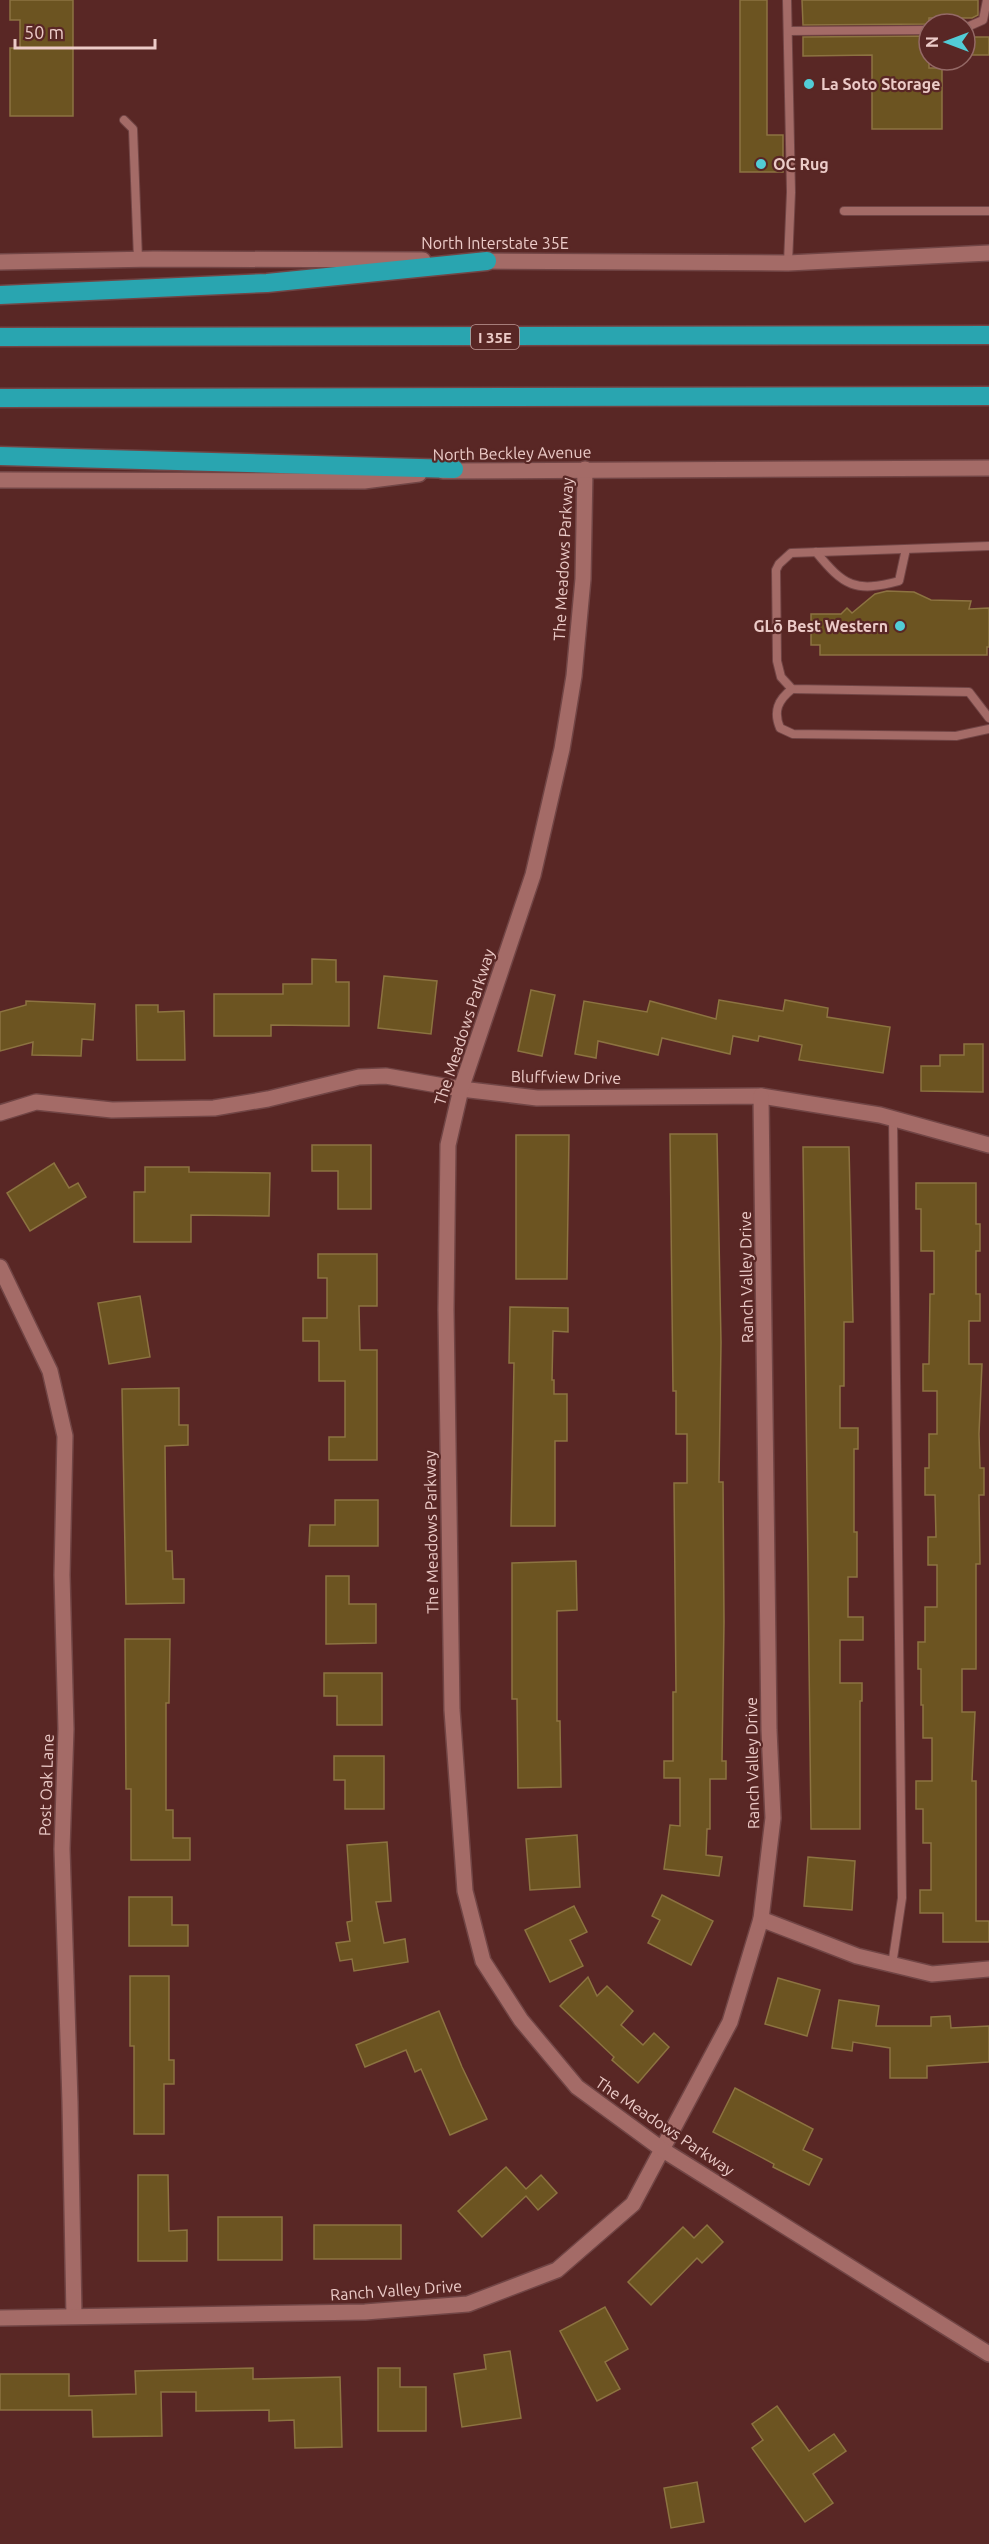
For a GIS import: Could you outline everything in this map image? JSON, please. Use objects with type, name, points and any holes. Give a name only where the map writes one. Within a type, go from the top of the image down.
[{"type":"highway","points":[[0,295],[267,283],[488,261]]},
{"type":"highway","name":"I 35E","points":[[0,337],[989,335]]},
{"type":"highway","points":[[0,398],[989,396]]},
{"type":"highway","points":[[0,456],[454,469]]},
{"type":"street","name":"North Interstate 35E","points":[[0,262],[138,259],[788,262],[989,253]]},
{"type":"street","name":"North Beckley Avenue","points":[[0,480],[364,481],[454,469],[989,468]]},
{"type":"street","name":"The Meadows Parkway","points":[[585,469],[583,579],[574,676],[562,748],[533,875],[461,1089],[448,1145],[446,1310],[452,1710],[465,1891],[483,1961],[521,2020],[577,2087],[663,2150],[989,2354]]},
{"type":"street","name":"Bluffview Drive","points":[[0,1113],[36,1102],[112,1110],[214,1108],[268,1099],[366,1077],[401,1077],[461,1089],[537,1098],[761,1096],[893,1118],[989,1144]]},
{"type":"street","name":"Ranch Valley Drive","points":[[0,2318],[365,2312],[468,2304],[557,2270],[633,2204],[730,2022],[761,1919],[773,1818],[769,1730],[761,1096]]},
{"type":"street","name":"Post Oak Lane","points":[[0,1267],[50,1371],[65,1436],[62,1575],[66,1729],[62,1849],[74,2316]]},
{"type":"street","points":[[761,1919],[858,1956],[932,1974],[989,1969]]},
{"type":"lane","points":[[787,0],[791,192],[788,262]]},
{"type":"lane","points":[[977,23],[983,20],[987,0]]},
{"type":"lane","points":[[788,31],[917,30]]},
{"type":"lane","points":[[124,120],[133,129],[138,259]]},
{"type":"lane","points":[[844,211],[989,211]]},
{"type":"lane","points":[[792,689],[781,677],[777,661],[776,570],[791,553],[989,546]]},
{"type":"lane","points":[[816,552],[845,583],[878,587],[900,581],[906,549]]},
{"type":"lane","points":[[989,718],[969,692],[792,689],[782,696],[776,718],[780,728],[793,734],[956,736],[989,729]]},
{"type":"lane","points":[[892,1965],[902,1898],[893,1118]]},
{"type":"building","points":[[10,0],[73,0],[73,116],[10,116],[10,48],[20,48],[20,20],[10,20]]},
{"type":"building","points":[[740,0],[767,0],[767,135],[783,135],[783,172],[740,172]]},
{"type":"building","points":[[802,0],[978,0],[977,16],[977,12],[917,12],[917,24],[803,25]]},
{"type":"building","points":[[917,36],[917,72],[942,72],[942,129],[872,129],[872,55],[803,56],[803,37]]},
{"type":"building","points":[[977,37],[989,37],[989,55],[977,55]]},
{"type":"building","name":"GLō Best Western","points":[[887,591],[914,592],[931,600],[971,601],[969,609],[989,608],[987,655],[820,655],[820,645],[811,645],[811,614],[841,614],[847,608],[852,613],[875,594]]},
{"type":"building","points":[[312,959],[336,960],[336,982],[349,982],[349,1026],[271,1025],[271,1036],[214,1036],[214,994],[283,994],[283,984],[312,984]]},
{"type":"building","points":[[384,976],[437,981],[431,1034],[378,1028]]},
{"type":"building","points":[[531,990],[555,995],[542,1056],[518,1051]]},
{"type":"building","points":[[719,1000],[783,1011],[785,1000],[828,1008],[827,1017],[890,1027],[883,1073],[799,1060],[802,1045],[759,1036],[758,1041],[733,1036],[730,1054],[662,1038],[658,1055],[598,1041],[596,1058],[575,1054],[584,1001],[647,1012],[650,1001],[716,1019]]},
{"type":"building","points":[[26,1001],[95,1004],[93,1040],[82,1039],[81,1056],[32,1055],[33,1042],[0,1051],[0,1012],[26,1005]]},
{"type":"building","points":[[136,1005],[158,1005],[158,1012],[184,1011],[185,1060],[137,1060]]},
{"type":"building","points":[[964,1044],[983,1044],[983,1092],[921,1091],[921,1066],[940,1066],[940,1055],[964,1055]]},
{"type":"building","points":[[670,1134],[717,1134],[721,1342],[719,1482],[723,1482],[722,1761],[726,1761],[726,1779],[710,1779],[710,1829],[707,1829],[706,1855],[722,1857],[719,1876],[664,1869],[670,1825],[680,1826],[680,1778],[664,1778],[664,1761],[673,1761],[673,1692],[676,1692],[674,1483],[687,1483],[687,1434],[676,1434],[676,1391],[673,1391]]},
{"type":"building","points":[[516,1135],[569,1135],[567,1279],[516,1279]]},
{"type":"building","points":[[312,1145],[371,1145],[371,1209],[338,1209],[338,1171],[312,1171]]},
{"type":"building","points":[[803,1147],[849,1147],[853,1322],[844,1322],[844,1386],[840,1386],[840,1428],[858,1428],[858,1449],[854,1449],[854,1532],[857,1532],[857,1577],[848,1577],[848,1617],[863,1617],[863,1640],[840,1640],[840,1683],[862,1683],[860,1829],[811,1829]]},
{"type":"building","points":[[54,1163],[69,1188],[78,1183],[86,1197],[30,1231],[7,1193]]},
{"type":"building","points":[[145,1167],[189,1167],[189,1172],[270,1173],[269,1216],[191,1215],[191,1242],[134,1242],[134,1192],[145,1192]]},
{"type":"building","points":[[916,1183],[976,1183],[976,1224],[980,1224],[980,1251],[976,1251],[976,1294],[980,1294],[980,1321],[969,1321],[969,1364],[982,1364],[979,1434],[980,1468],[984,1468],[984,1495],[979,1495],[980,1564],[976,1564],[976,1669],[962,1669],[962,1712],[975,1712],[972,1781],[976,1781],[976,1921],[989,1921],[989,1942],[943,1942],[943,1913],[920,1913],[920,1890],[931,1890],[931,1843],[923,1843],[923,1809],[916,1809],[916,1781],[932,1781],[932,1738],[923,1738],[918,1642],[925,1642],[925,1607],[937,1607],[937,1565],[928,1565],[928,1537],[936,1537],[935,1495],[925,1495],[925,1468],[929,1468],[929,1434],[937,1434],[937,1391],[923,1391],[923,1364],[929,1364],[930,1294],[934,1294],[934,1251],[921,1251],[921,1209],[916,1209]]},
{"type":"building","points":[[318,1254],[377,1254],[377,1306],[359,1306],[360,1350],[377,1350],[377,1460],[329,1460],[329,1437],[345,1437],[345,1381],[319,1381],[319,1341],[303,1341],[303,1318],[327,1318],[327,1278],[318,1278]]},
{"type":"building","points":[[140,1296],[150,1357],[109,1364],[98,1303]]},
{"type":"building","points":[[510,1307],[568,1308],[568,1332],[553,1331],[554,1394],[567,1394],[567,1441],[555,1441],[555,1526],[511,1526],[514,1363],[509,1363]]},
{"type":"building","points":[[179,1388],[179,1425],[188,1425],[188,1445],[165,1446],[166,1551],[172,1551],[173,1579],[184,1579],[184,1603],[126,1604],[122,1389]]},
{"type":"building","points":[[335,1500],[378,1500],[378,1546],[309,1546],[310,1525],[335,1525]]},
{"type":"building","points":[[576,1561],[577,1610],[557,1611],[557,1721],[560,1721],[561,1787],[518,1788],[517,1699],[512,1699],[512,1563]]},
{"type":"building","points":[[326,1576],[349,1576],[349,1604],[376,1604],[376,1643],[326,1644]]},
{"type":"building","points":[[125,1639],[170,1639],[169,1703],[166,1703],[166,1810],[173,1810],[173,1838],[190,1838],[190,1860],[131,1860],[131,1789],[126,1789]]},
{"type":"building","points":[[324,1673],[382,1673],[382,1725],[337,1725],[337,1696],[324,1696]]},
{"type":"building","points":[[334,1756],[384,1756],[384,1809],[345,1809],[345,1780],[334,1780]]},
{"type":"building","points":[[577,1835],[580,1887],[530,1890],[526,1839]]},
{"type":"building","points":[[387,1842],[391,1901],[376,1902],[384,1943],[405,1939],[408,1962],[354,1971],[352,1959],[340,1961],[336,1943],[350,1941],[347,1922],[352,1921],[347,1845]]},
{"type":"building","points":[[808,1857],[855,1861],[852,1910],[804,1906]]},
{"type":"building","points":[[662,1895],[713,1921],[691,1965],[648,1943],[660,1920],[652,1916]]},
{"type":"building","points":[[129,1897],[172,1897],[172,1925],[188,1925],[188,1946],[129,1946]]},
{"type":"building","points":[[574,1906],[587,1932],[570,1940],[583,1966],[550,1982],[525,1930]]},
{"type":"building","points":[[130,1976],[169,1976],[169,2060],[174,2060],[174,2084],[164,2084],[164,2134],[134,2134],[134,2046],[130,2046]]},
{"type":"building","points":[[588,1977],[597,1996],[607,1986],[633,2011],[621,2025],[643,2045],[654,2033],[669,2047],[638,2083],[612,2060],[614,2057],[560,2006]]},
{"type":"building","points":[[778,1978],[820,1990],[807,2036],[765,2024]]},
{"type":"building","points":[[839,2000],[879,2006],[876,2026],[931,2026],[931,2017],[950,2016],[951,2028],[989,2026],[989,2062],[927,2066],[927,2078],[890,2078],[890,2048],[853,2042],[852,2051],[832,2048]]},
{"type":"building","points":[[439,2011],[487,2119],[450,2135],[421,2069],[415,2072],[406,2050],[365,2067],[356,2045]]},
{"type":"building","points":[[735,2088],[813,2129],[803,2150],[822,2159],[809,2185],[713,2132]]},
{"type":"building","points":[[506,2167],[526,2189],[541,2175],[557,2193],[538,2210],[526,2196],[482,2237],[458,2211]]},
{"type":"building","points":[[138,2175],[168,2175],[169,2231],[187,2230],[187,2261],[138,2261]]},
{"type":"building","points":[[218,2217],[282,2217],[282,2260],[218,2260]]},
{"type":"building","points":[[314,2225],[401,2225],[401,2259],[314,2259]]},
{"type":"building","points":[[707,2225],[723,2242],[702,2263],[697,2258],[651,2305],[628,2282],[683,2227],[694,2238]]},
{"type":"building","points":[[605,2307],[628,2349],[605,2362],[620,2389],[597,2401],[560,2331]]},
{"type":"building","points":[[510,2351],[521,2418],[462,2427],[454,2374],[486,2369],[484,2355]]},
{"type":"building","points":[[253,2368],[253,2379],[340,2377],[342,2447],[295,2448],[294,2420],[269,2421],[269,2410],[196,2411],[196,2392],[161,2392],[162,2436],[93,2437],[92,2410],[0,2410],[0,2374],[69,2374],[69,2396],[136,2394],[135,2371]]},
{"type":"building","points":[[378,2368],[400,2368],[400,2387],[426,2387],[426,2431],[378,2431]]},
{"type":"building","points":[[777,2406],[809,2451],[834,2434],[846,2451],[813,2474],[833,2503],[805,2522],[752,2448],[763,2440],[752,2424]]},
{"type":"building","points":[[697,2482],[704,2522],[671,2528],[664,2488]]},
{"type":"place","name":"La Soto Storage","points":[[809,84]]},
{"type":"place","name":"OC Rug","points":[[761,164]]},
{"type":"place","name":"GLō Best Western","points":[[900,626]]}]
